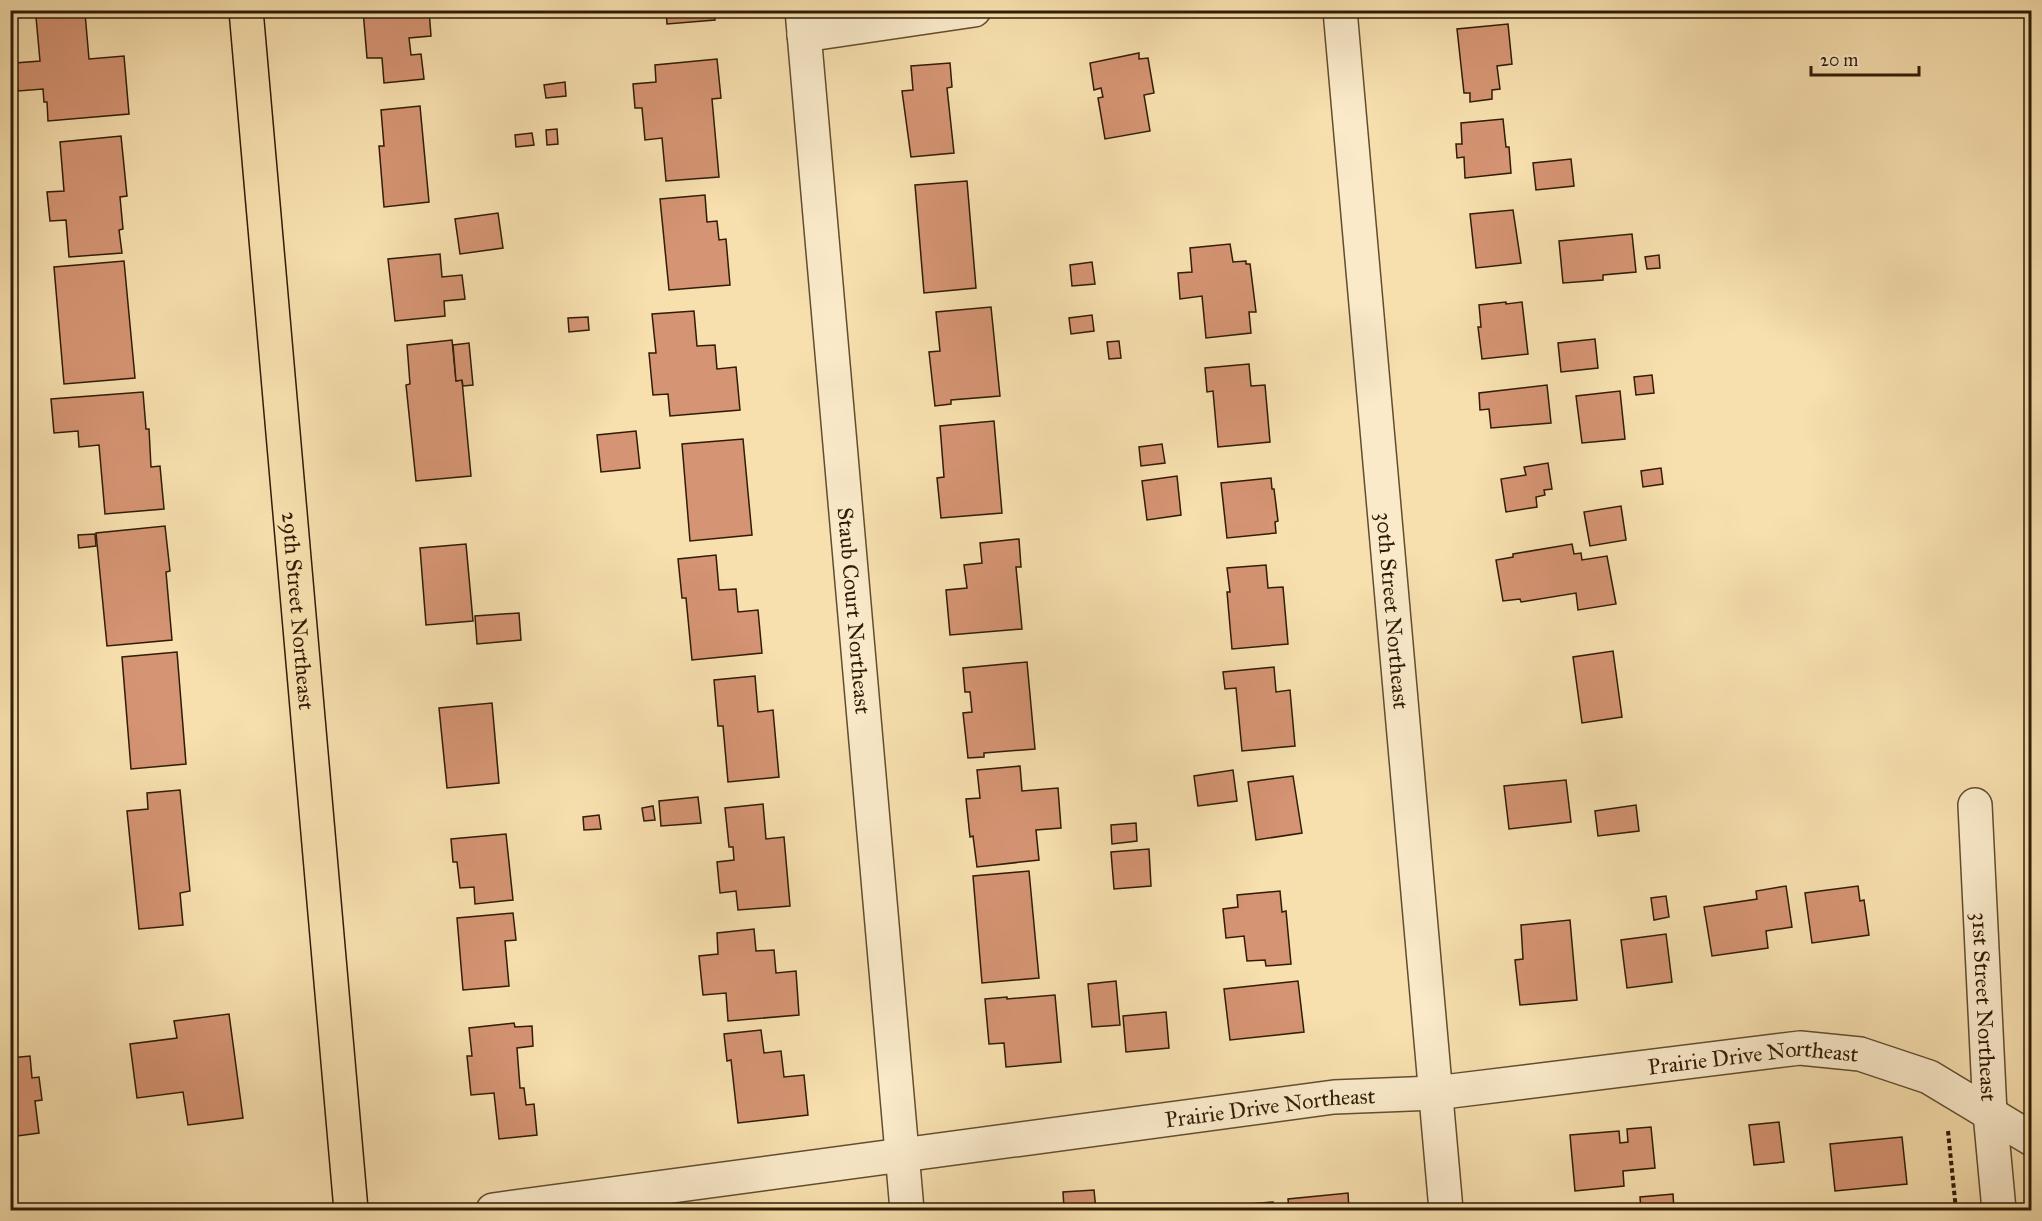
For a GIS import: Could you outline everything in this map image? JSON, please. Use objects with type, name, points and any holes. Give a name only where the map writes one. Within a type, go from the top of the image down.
[{"type":"main road","name":"29th Street Northeast","points":[[246,10],[351,1210]]},
{"type":"street","points":[[803,23],[974,10]]},
{"type":"street","name":"30th Street Northeast","points":[[1340,10],[1446,1210]]},
{"type":"street","name":"Staub Court Northeast","points":[[803,23],[907,1210]]},
{"type":"street","name":"31st Street Northeast","points":[[1975,805],[1990,1113],[1999,1210]]},
{"type":"street","name":"Prairie Drive Northeast","points":[[493,1210],[1334,1097],[1435,1093],[1800,1048],[1860,1054],[1929,1077],[2031,1139]]},
{"type":"path","points":[[1944,1086],[1956,1210]]},
{"type":"building","points":[[363,10],[429,10],[431,36],[409,38],[411,55],[421,54],[424,79],[384,83],[382,58],[367,58]]},
{"type":"building","points":[[666,10],[714,10],[715,20],[667,24]]},
{"type":"building","points":[[85,13],[89,59],[124,56],[129,114],[48,121],[47,102],[44,102],[43,89],[18,91],[15,63],[40,61],[36,17]]},
{"type":"building","points":[[1508,24],[1512,64],[1497,66],[1500,89],[1492,90],[1492,99],[1470,102],[1470,93],[1464,93],[1457,29]]},
{"type":"building","points":[[1139,53],[1139,59],[1148,58],[1154,93],[1144,95],[1150,131],[1105,139],[1098,98],[1103,97],[1101,88],[1094,90],[1090,63]]},
{"type":"building","points":[[717,59],[721,98],[712,99],[719,177],[666,181],[662,138],[645,140],[642,108],[635,108],[633,84],[656,82],[655,65]]},
{"type":"building","points":[[950,63],[952,87],[947,88],[954,153],[911,157],[902,91],[913,90],[911,66]]},
{"type":"building","points":[[565,82],[566,96],[546,98],[544,85]]},
{"type":"building","points":[[420,106],[429,202],[384,207],[379,146],[384,146],[381,110]]},
{"type":"building","points":[[1503,119],[1506,147],[1509,147],[1511,173],[1465,178],[1464,157],[1457,158],[1456,144],[1462,144],[1461,123]]},
{"type":"building","points":[[557,129],[558,144],[547,145],[546,130]]},
{"type":"building","points":[[532,133],[534,145],[516,147],[515,135]]},
{"type":"building","points":[[121,136],[127,196],[120,197],[123,229],[119,230],[122,253],[69,257],[66,220],[50,221],[47,192],[64,191],[60,142]]},
{"type":"building","points":[[1571,159],[1574,186],[1536,190],[1533,163]]},
{"type":"building","points":[[967,181],[976,288],[924,293],[915,185]]},
{"type":"building","points":[[705,195],[707,222],[717,221],[719,240],[726,239],[730,285],[669,290],[660,199]]},
{"type":"building","points":[[1513,210],[1521,263],[1476,268],[1470,214]]},
{"type":"building","points":[[498,213],[503,248],[460,254],[455,219]]},
{"type":"building","points":[[1632,234],[1636,272],[1603,275],[1603,280],[1563,283],[1559,241]]},
{"type":"building","points":[[1230,244],[1233,262],[1246,261],[1246,264],[1250,264],[1256,312],[1249,312],[1251,333],[1206,338],[1202,296],[1180,299],[1178,273],[1192,272],[1190,248]]},
{"type":"building","points":[[440,254],[442,277],[462,275],[465,299],[444,301],[445,316],[395,321],[388,259]]},
{"type":"building","points":[[1659,255],[1660,268],[1647,269],[1645,257]]},
{"type":"building","points":[[124,261],[135,378],[64,384],[54,267]]},
{"type":"building","points":[[1092,262],[1095,284],[1072,286],[1070,265]]},
{"type":"building","points":[[1506,302],[1506,304],[1522,302],[1528,354],[1482,359],[1478,327],[1481,327],[1479,305]]},
{"type":"building","points":[[991,307],[1000,396],[951,400],[951,404],[935,406],[929,352],[940,351],[936,312]]},
{"type":"building","points":[[694,311],[697,346],[715,345],[717,369],[736,367],[740,410],[670,416],[668,394],[653,395],[649,353],[656,353],[652,314]]},
{"type":"building","points":[[1092,315],[1094,331],[1071,334],[1069,318]]},
{"type":"building","points":[[588,317],[589,330],[569,332],[568,318]]},
{"type":"building","points":[[1595,339],[1598,368],[1561,372],[1558,343]]},
{"type":"building","points":[[452,340],[456,381],[462,380],[471,476],[416,481],[406,385],[410,384],[407,345]]},
{"type":"building","points":[[1119,341],[1121,358],[1109,359],[1107,342]]},
{"type":"building","points":[[469,343],[473,385],[463,386],[462,380],[456,381],[453,345]]},
{"type":"building","points":[[1249,364],[1251,386],[1265,385],[1270,442],[1218,447],[1213,391],[1207,392],[1205,368]]},
{"type":"building","points":[[1652,375],[1654,393],[1636,395],[1634,377]]},
{"type":"building","points":[[1547,385],[1551,423],[1491,428],[1489,409],[1480,410],[1479,393]]},
{"type":"building","points":[[1620,391],[1625,439],[1582,443],[1576,396]]},
{"type":"building","points":[[143,392],[146,429],[149,429],[151,467],[160,466],[164,509],[105,514],[99,445],[79,447],[78,431],[54,433],[51,399]]},
{"type":"building","points":[[994,421],[1002,513],[941,518],[937,478],[944,477],[940,426]]},
{"type":"building","points":[[636,431],[640,468],[601,472],[597,435]]},
{"type":"building","points":[[743,439],[752,535],[690,541],[682,444]]},
{"type":"building","points":[[1162,444],[1165,463],[1141,466],[1139,447]]},
{"type":"building","points":[[1548,463],[1552,489],[1544,490],[1545,495],[1536,497],[1537,507],[1506,512],[1501,479],[1526,475],[1524,467]]},
{"type":"building","points":[[1661,468],[1663,484],[1643,487],[1641,471]]},
{"type":"building","points":[[1177,476],[1181,515],[1147,520],[1142,481]]},
{"type":"building","points":[[1271,478],[1278,521],[1275,522],[1276,533],[1227,538],[1221,483]]},
{"type":"building","points":[[1621,506],[1626,540],[1590,546],[1584,512]]},
{"type":"building","points":[[165,526],[170,571],[166,572],[172,640],[107,646],[96,533]]},
{"type":"building","points":[[95,534],[96,546],[79,548],[78,535]]},
{"type":"building","points":[[1019,539],[1021,567],[1016,567],[1022,629],[950,635],[946,590],[967,588],[964,565],[982,563],[980,543]]},
{"type":"building","points":[[466,544],[473,621],[426,625],[420,548]]},
{"type":"building","points":[[1572,544],[1574,554],[1581,553],[1582,560],[1607,556],[1616,604],[1578,610],[1576,593],[1521,602],[1520,599],[1503,601],[1496,560],[1513,557],[1513,554]]},
{"type":"building","points":[[716,555],[719,590],[736,589],[738,612],[758,610],[762,653],[692,660],[686,598],[682,598],[678,559]]},
{"type":"building","points":[[1266,565],[1268,588],[1283,587],[1288,644],[1232,649],[1227,568]]},
{"type":"building","points":[[519,613],[521,640],[477,644],[475,616]]},
{"type":"building","points":[[1613,651],[1622,717],[1582,723],[1573,657]]},
{"type":"building","points":[[177,652],[186,764],[131,769],[122,657]]},
{"type":"building","points":[[1027,662],[1035,749],[984,753],[984,757],[968,758],[963,713],[972,712],[970,692],[965,692],[963,668]]},
{"type":"building","points":[[1274,667],[1276,692],[1290,690],[1295,746],[1242,751],[1236,688],[1225,689],[1223,672]]},
{"type":"building","points":[[755,676],[758,712],[773,710],[779,777],[728,782],[723,726],[718,726],[714,680]]},
{"type":"building","points":[[492,703],[499,783],[447,788],[439,708]]},
{"type":"building","points":[[1020,766],[1022,791],[1058,788],[1061,828],[1036,830],[1039,860],[977,867],[973,836],[970,837],[966,799],[980,798],[977,770]]},
{"type":"building","points":[[1233,770],[1237,801],[1198,806],[1194,776]]},
{"type":"building","points":[[1293,776],[1302,833],[1256,840],[1248,782]]},
{"type":"building","points":[[1566,780],[1571,822],[1509,829],[1504,786]]},
{"type":"building","points":[[180,790],[190,891],[180,893],[183,925],[139,929],[127,811],[148,809],[147,793]]},
{"type":"building","points":[[698,797],[701,823],[661,826],[659,801]]},
{"type":"building","points":[[763,804],[766,839],[784,837],[790,906],[738,910],[736,891],[720,893],[717,862],[734,860],[733,847],[729,847],[725,808]]},
{"type":"building","points":[[1636,805],[1639,831],[1598,836],[1595,811]]},
{"type":"building","points":[[653,806],[655,820],[644,821],[642,808]]},
{"type":"building","points":[[599,815],[601,829],[584,830],[583,817]]},
{"type":"building","points":[[1136,823],[1137,841],[1112,844],[1111,825]]},
{"type":"building","points":[[506,834],[513,900],[475,904],[474,887],[460,888],[457,862],[453,862],[451,839]]},
{"type":"building","points":[[1149,849],[1151,886],[1114,889],[1111,852]]},
{"type":"building","points":[[1029,871],[1039,978],[982,983],[973,876]]},
{"type":"building","points":[[1786,886],[1792,927],[1766,931],[1768,948],[1712,956],[1704,907],[1757,899],[1756,891]]},
{"type":"building","points":[[1858,886],[1860,901],[1864,900],[1869,935],[1812,943],[1805,893]]},
{"type":"building","points":[[1280,891],[1282,912],[1286,911],[1291,964],[1266,966],[1265,960],[1247,961],[1244,936],[1226,938],[1223,909],[1238,907],[1237,895]]},
{"type":"building","points":[[1666,896],[1669,917],[1654,920],[1651,898]]},
{"type":"building","points":[[513,913],[516,940],[505,941],[509,986],[463,990],[457,918]]},
{"type":"building","points":[[1570,920],[1577,1000],[1520,1005],[1515,960],[1523,959],[1521,925]]},
{"type":"building","points":[[754,929],[756,951],[774,950],[776,973],[796,971],[799,1015],[728,1021],[726,993],[703,995],[699,956],[718,954],[717,933]]},
{"type":"building","points":[[1666,934],[1672,982],[1627,988],[1621,940]]},
{"type":"building","points":[[1116,981],[1120,1025],[1092,1027],[1088,984]]},
{"type":"building","points":[[1298,981],[1304,1032],[1230,1040],[1224,989]]},
{"type":"building","points":[[1055,995],[1061,1062],[1006,1067],[1004,1043],[989,1044],[985,999]]},
{"type":"building","points":[[1166,1012],[1169,1048],[1126,1052],[1123,1016]]},
{"type":"building","points":[[229,1014],[243,1118],[188,1125],[183,1092],[137,1098],[130,1044],[177,1038],[174,1021]]},
{"type":"building","points":[[514,1023],[515,1027],[532,1026],[533,1046],[517,1048],[520,1088],[524,1088],[526,1105],[534,1104],[537,1135],[499,1139],[494,1093],[471,1095],[467,1056],[472,1056],[469,1028]]},
{"type":"building","points":[[761,1030],[764,1053],[781,1051],[784,1077],[804,1075],[808,1115],[738,1123],[731,1060],[727,1061],[724,1034]]},
{"type":"building","points":[[30,1056],[32,1078],[39,1077],[42,1100],[35,1101],[39,1133],[10,1137],[10,1058]]},
{"type":"building","points":[[1779,1122],[1784,1162],[1754,1165],[1749,1125]]},
{"type":"building","points":[[1651,1127],[1655,1168],[1623,1171],[1624,1186],[1575,1191],[1570,1135],[1619,1131],[1620,1143],[1628,1142],[1627,1129]]},
{"type":"building","points":[[1902,1137],[1907,1184],[1835,1191],[1830,1144]]},
{"type":"building","points":[[1094,1190],[1096,1210],[1035,1210],[1064,1208],[1063,1192]]},
{"type":"building","points":[[1348,1193],[1349,1210],[1289,1210],[1288,1199]]},
{"type":"building","points":[[1673,1194],[1674,1210],[1641,1210],[1640,1197]]},
{"type":"building","points":[[1273,1202],[1274,1210],[1229,1210],[1229,1206]]},
{"type":"building","points":[[1908,1204],[1909,1210],[1863,1210],[1863,1208]]}]
